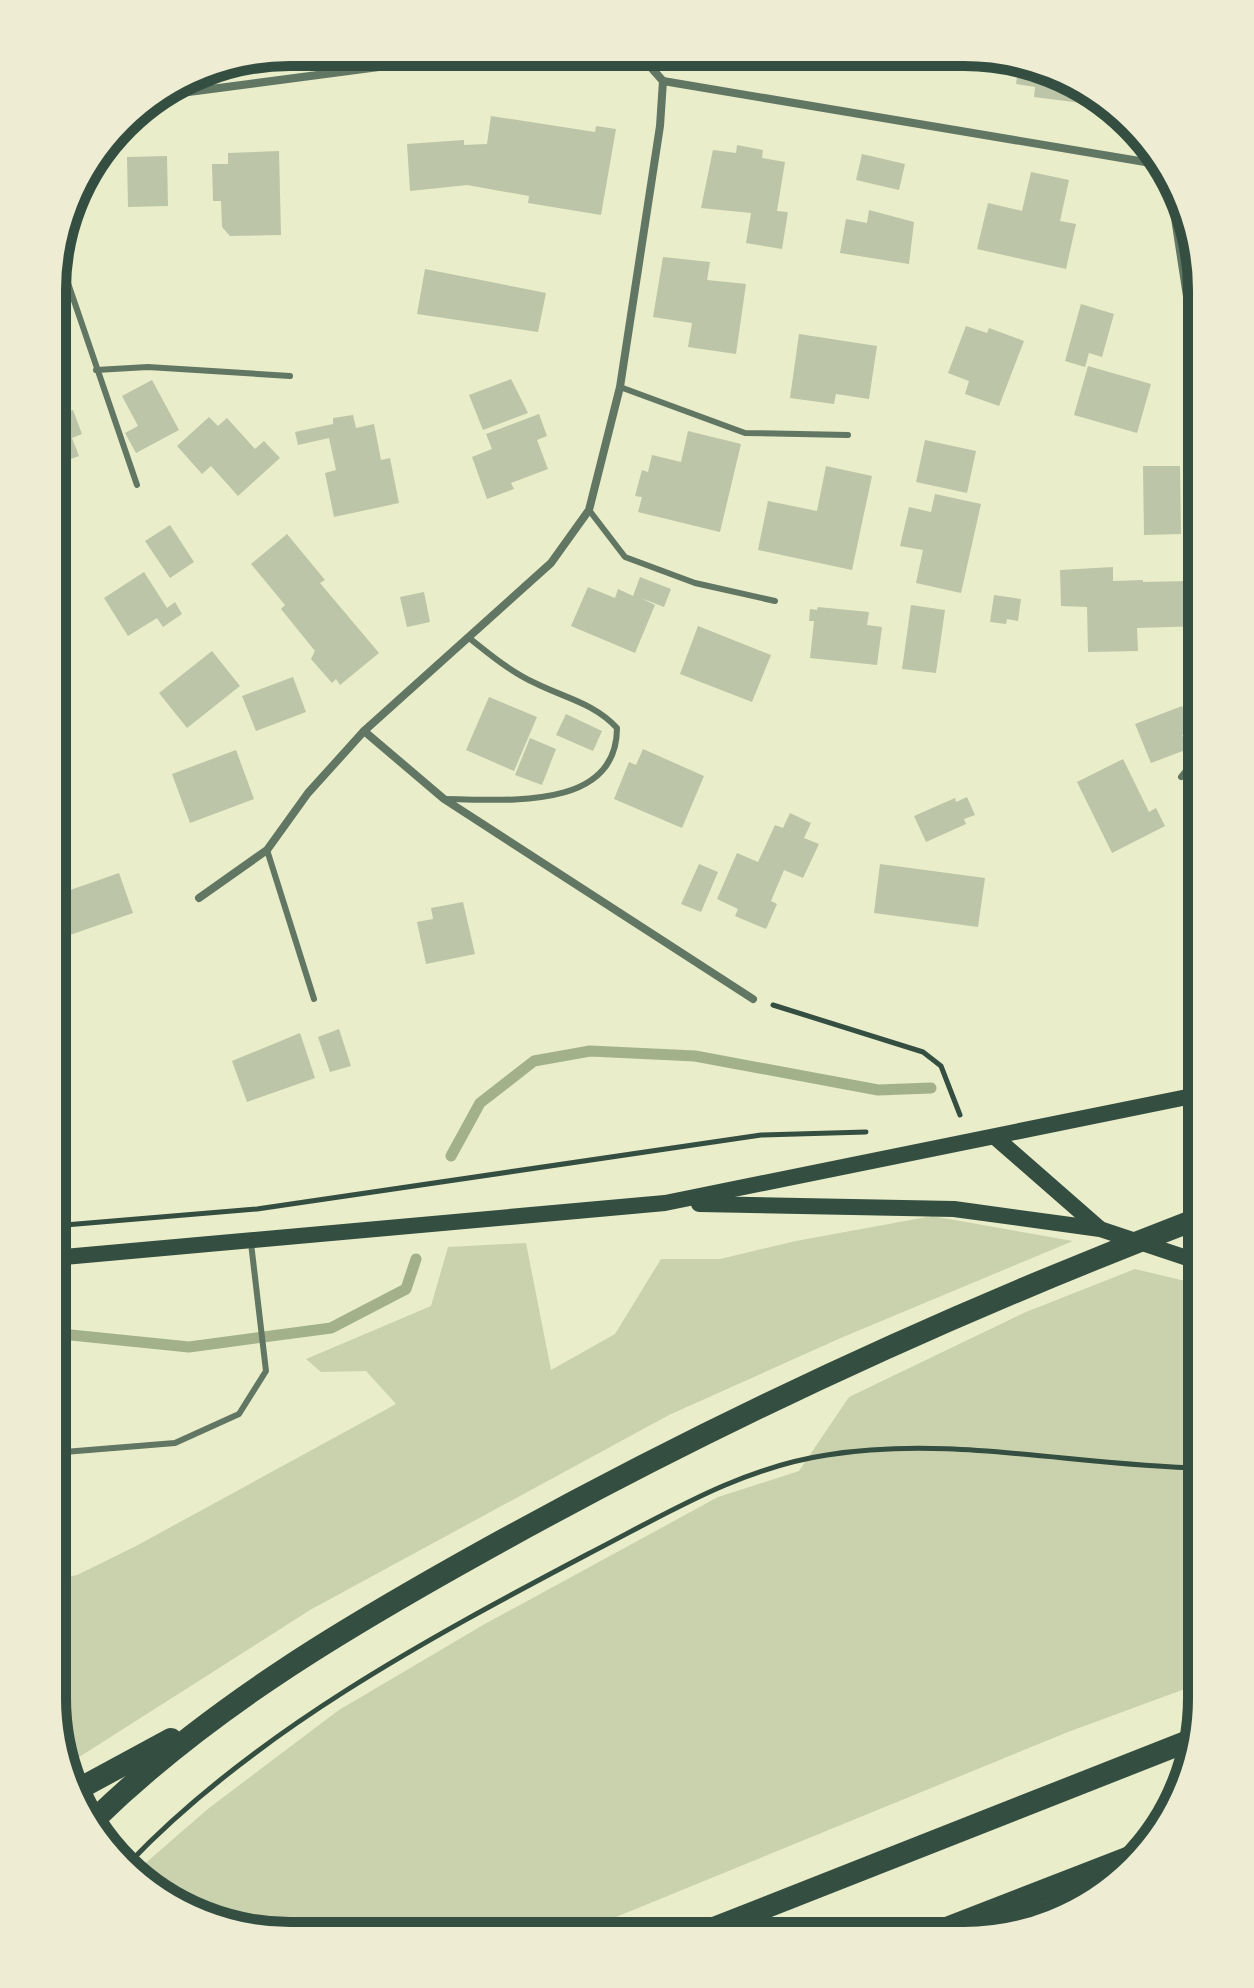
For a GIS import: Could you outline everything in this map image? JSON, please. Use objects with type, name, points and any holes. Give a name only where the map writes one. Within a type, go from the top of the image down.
[{"type":"highway","points":[[84,1786],[222,1711],[450,1569],[630,1470],[841,1368],[1003,1297],[1188,1223]]},
{"type":"highway","points":[[99,1815],[156,1763],[222,1711]]},
{"type":"highway","points":[[729,1922],[1183,1743]]},
{"type":"highway","points":[[962,1922],[1114,1863]]},
{"type":"main road","points":[[66,1257],[665,1203],[1188,1097]]},
{"type":"main road","points":[[996,1138],[1100,1229]]},
{"type":"main road","points":[[665,1203],[954,1209],[1100,1229],[1188,1258]]},
{"type":"street","points":[[185,93],[390,66]]},
{"type":"street","points":[[650,66],[663,81],[1148,162]]},
{"type":"street","points":[[199,898],[267,850],[308,793],[364,731],[551,563],[589,510],[620,387],[660,126],[663,81]]},
{"type":"street","points":[[364,731],[444,799],[753,999]]},
{"type":"lane","points":[[338,66],[339,73]]},
{"type":"lane","points":[[1173,210],[1188,310]]},
{"type":"lane","points":[[67,280],[137,485]]},
{"type":"lane","points":[[96,370],[148,367],[290,376]]},
{"type":"lane","points":[[620,387],[745,433],[848,435]]},
{"type":"lane","points":[[589,510],[625,557],[695,583],[775,601]]},
{"type":"lane","points":[[444,799],[557,797],[589,780],[617,747],[617,728],[603,713],[535,683],[468,637]]},
{"type":"lane","points":[[1181,777],[1188,768]]},
{"type":"lane","points":[[267,850],[314,999]]},
{"type":"lane","points":[[66,1452],[175,1443],[239,1414],[266,1371],[251,1241]]},
{"type":"path","points":[[753,999],[923,1052],[941,1066],[960,1115]]},
{"type":"path","points":[[945,1119],[975,1112]]},
{"type":"path","points":[[66,1225],[257,1209],[761,1135],[869,1132]]},
{"type":"path","points":[[134,1858],[153,1838],[238,1769],[393,1663],[522,1589],[721,1484],[771,1467],[864,1450],[977,1450],[1188,1468]]},
{"type":"green space","points":[[932,1216],[1073,1241],[843,1337],[669,1415],[310,1610],[75,1760],[66,1712],[66,1577],[77,1575],[136,1546],[396,1404],[366,1371],[321,1372],[306,1359],[431,1306],[448,1247],[526,1243],[551,1370],[615,1334],[661,1259],[720,1259],[796,1241]]},
{"type":"green space","points":[[1135,1269],[1188,1282],[1188,1688],[1068,1732],[604,1922],[261,1920],[205,1905],[178,1892],[143,1866],[209,1808],[339,1710],[483,1625],[718,1497],[799,1471],[849,1397],[1026,1312]]},
{"type":"building","points":[[1017,73],[1022,74],[1049,83],[1088,104],[1034,97],[1035,87],[1016,84]]},
{"type":"building","points":[[491,116],[595,132],[596,126],[616,129],[601,215],[528,203],[529,196],[467,185],[410,191],[407,144],[464,140],[464,145],[487,144]]},
{"type":"building","points":[[737,145],[763,150],[762,158],[785,162],[777,211],[788,212],[782,249],[746,243],[751,213],[701,208],[713,150],[736,153]]},
{"type":"building","points":[[279,151],[281,235],[230,236],[222,227],[221,201],[213,201],[212,164],[228,164],[228,153]]},
{"type":"building","points":[[862,154],[905,164],[899,190],[856,180]]},
{"type":"building","points":[[167,156],[168,206],[128,207],[127,157]]},
{"type":"building","points":[[1031,172],[1069,180],[1060,221],[1076,224],[1066,269],[977,249],[988,203],[1022,211]]},
{"type":"building","points":[[869,210],[914,222],[909,264],[840,253],[846,219],[867,223]]},
{"type":"building","points":[[663,257],[710,262],[707,280],[746,284],[736,354],[688,347],[692,323],[653,317]]},
{"type":"building","points":[[425,269],[546,293],[538,332],[417,314]]},
{"type":"building","points":[[1081,304],[1114,314],[1102,357],[1089,353],[1085,367],[1065,361]]},
{"type":"building","points":[[966,326],[987,333],[989,328],[1024,341],[999,406],[965,394],[969,381],[948,373]]},
{"type":"building","points":[[799,334],[877,346],[869,399],[836,394],[834,404],[790,398]]},
{"type":"building","points":[[1088,366],[1151,384],[1137,433],[1074,415]]},
{"type":"building","points":[[511,379],[528,413],[483,430],[469,395]]},
{"type":"building","points":[[152,380],[179,430],[136,453],[125,433],[138,426],[122,396]]},
{"type":"building","points":[[73,410],[82,434],[72,438],[79,456],[66,461],[66,411]]},
{"type":"building","points":[[539,414],[547,436],[537,440],[548,469],[511,483],[514,489],[487,499],[472,457],[492,449],[486,434]]},
{"type":"building","points":[[353,415],[356,428],[374,424],[381,460],[390,458],[399,503],[334,517],[325,473],[336,470],[329,438],[298,445],[295,432],[333,424],[333,418]]},
{"type":"building","points":[[209,417],[218,426],[227,418],[255,449],[264,441],[280,458],[238,496],[211,466],[202,474],[177,446]]},
{"type":"building","points":[[688,431],[741,444],[720,532],[638,512],[642,497],[635,496],[642,470],[648,472],[652,455],[681,462]]},
{"type":"building","points":[[925,440],[976,451],[967,493],[916,482]]},
{"type":"building","points":[[826,466],[872,476],[852,570],[758,550],[768,501],[817,511]]},
{"type":"building","points":[[1143,466],[1180,466],[1181,534],[1144,535]]},
{"type":"building","points":[[935,494],[981,504],[961,593],[916,583],[923,550],[900,546],[909,507],[931,512]]},
{"type":"building","points":[[170,525],[194,562],[170,578],[145,541]]},
{"type":"building","points":[[287,534],[325,580],[320,583],[379,653],[340,685],[336,679],[332,683],[311,659],[315,651],[281,609],[285,605],[251,564]]},
{"type":"building","points":[[1113,567],[1113,581],[1188,581],[1188,626],[1137,628],[1138,651],[1088,652],[1087,607],[1061,606],[1060,570]]},
{"type":"building","points":[[144,572],[167,608],[175,602],[182,614],[163,627],[157,618],[128,636],[104,598]]},
{"type":"building","points":[[640,577],[671,589],[664,607],[641,598],[655,605],[635,653],[571,626],[588,587],[615,598],[618,589],[633,596]]},
{"type":"building","points":[[424,592],[430,622],[407,627],[400,597]]},
{"type":"building","points":[[994,595],[1021,599],[1018,621],[1007,619],[1006,624],[990,622]]},
{"type":"building","points":[[911,605],[945,610],[936,673],[902,669]]},
{"type":"building","points":[[818,607],[869,612],[867,625],[882,627],[877,665],[810,658],[814,621],[809,621],[810,609],[817,610]]},
{"type":"building","points":[[698,626],[771,655],[752,702],[680,674]]},
{"type":"building","points":[[66,639],[71,662],[66,663]]},
{"type":"building","points":[[212,651],[240,686],[187,728],[159,693]]},
{"type":"building","points":[[293,677],[306,712],[256,731],[242,696]]},
{"type":"building","points":[[489,697],[537,717],[514,771],[466,750]]},
{"type":"building","points":[[1182,706],[1188,721],[1188,733],[1182,735],[1188,749],[1151,763],[1135,724]]},
{"type":"building","points":[[566,714],[602,731],[593,751],[556,735]]},
{"type":"building","points":[[530,738],[556,749],[542,785],[515,775]]},
{"type":"building","points":[[643,749],[704,776],[682,828],[614,799],[629,762],[636,765]]},
{"type":"building","points":[[236,750],[254,799],[190,823],[172,774]]},
{"type":"building","points":[[1123,759],[1149,812],[1156,808],[1165,826],[1112,853],[1077,782]]},
{"type":"building","points":[[967,797],[975,815],[964,819],[966,824],[926,842],[914,816],[955,798],[956,802]]},
{"type":"building","points":[[790,813],[811,823],[804,838],[819,844],[803,878],[784,870],[771,901],[777,904],[766,929],[735,916],[738,909],[717,899],[737,853],[758,862],[775,825],[783,828]]},
{"type":"building","points":[[699,864],[718,872],[701,912],[681,904]]},
{"type":"building","points":[[880,864],[985,878],[978,927],[874,913]]},
{"type":"building","points":[[119,873],[133,913],[67,936],[66,891]]},
{"type":"building","points":[[463,902],[475,954],[426,964],[417,922],[433,919],[431,908]]},
{"type":"building","points":[[339,1029],[351,1066],[330,1072],[318,1037]]},
{"type":"building","points":[[300,1033],[315,1078],[247,1102],[232,1061]]},
{"type":"waterway","points":[[451,1156],[480,1103],[534,1061],[590,1051],[695,1056],[878,1090],[931,1088]]},
{"type":"waterway","points":[[66,1335],[189,1347],[331,1328],[406,1289],[416,1259]]}]
